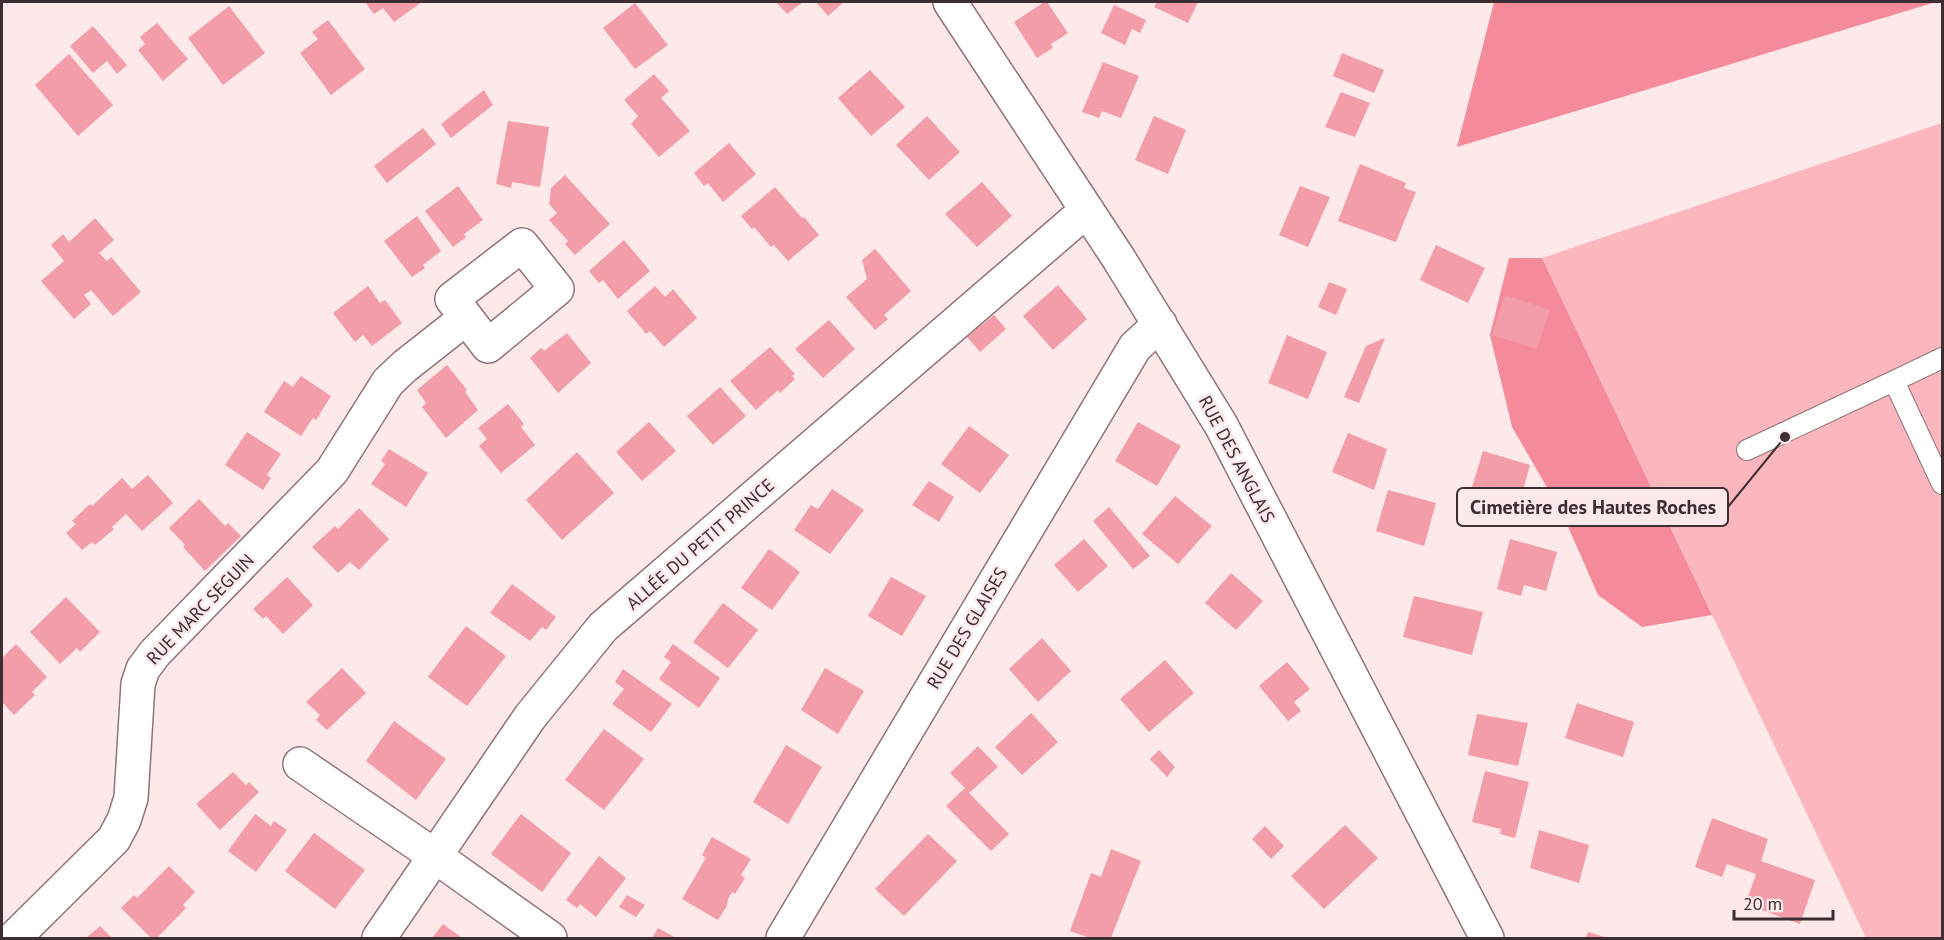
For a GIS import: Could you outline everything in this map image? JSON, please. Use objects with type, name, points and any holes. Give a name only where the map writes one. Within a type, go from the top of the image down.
[{"type":"street","name":"RUE DES ANGLAIS","points":[[950,2],[1087,210],[1221,425],[1487,939]]},
{"type":"street","name":"ALLÉE DU PETIT PRINCE","points":[[379,939],[530,717],[603,627],[1087,210]]},
{"type":"street","name":"RUE MARC SEGUIN","points":[[14,939],[114,839],[124,820],[131,798],[136,697],[143,669],[155,653],[332,471],[388,382],[466,318]]},
{"type":"street","name":"RUE DES GLAISES","points":[[783,939],[1135,347],[1160,324]]},
{"type":"street","points":[[300,764],[435,856],[550,939]]},
{"type":"lane","points":[[1747,450],[1942,358]]},
{"type":"lane","points":[[1894,381],[1942,484]]},
{"type":"shaded area","points":[[1494,2],[1936,2],[1457,147]]},
{"type":"shaded area","points":[[1942,123],[1942,938],[1866,938],[1542,258]]},
{"type":"shaded area","points":[[1509,258],[1542,258],[1712,615],[1642,627],[1598,595],[1562,513],[1512,427],[1490,335]]},
{"type":"building","points":[[365,2],[422,2],[394,22],[383,8],[374,14]]},
{"type":"building","points":[[803,2],[787,14],[777,3]]},
{"type":"building","points":[[816,2],[844,2],[828,16]]},
{"type":"building","points":[[1047,2],[1068,33],[1051,44],[1053,48],[1037,58],[1014,22]]},
{"type":"building","points":[[1157,2],[1198,2],[1188,23],[1154,7]]},
{"type":"building","points":[[635,3],[668,45],[635,69],[603,28]]},
{"type":"building","points":[[1114,5],[1146,20],[1140,33],[1132,29],[1125,45],[1101,33]]},
{"type":"building","points":[[229,6],[265,53],[223,85],[188,38]]},
{"type":"building","points":[[328,20],[365,69],[331,95],[300,53],[318,39],[312,32]]},
{"type":"building","points":[[157,23],[188,59],[163,81],[138,50],[145,44],[140,37]]},
{"type":"building","points":[[93,26],[127,65],[117,74],[107,61],[93,73],[70,46]]},
{"type":"building","points":[[1342,53],[1384,70],[1374,93],[1333,76]]},
{"type":"building","points":[[69,54],[113,105],[78,136],[35,85]]},
{"type":"building","points":[[1103,62],[1139,76],[1121,118],[1102,111],[1099,118],[1082,112]]},
{"type":"building","points":[[870,70],[905,107],[871,136],[838,98]]},
{"type":"building","points":[[654,74],[669,91],[661,98],[690,131],[659,157],[631,124],[638,116],[624,100]]},
{"type":"building","points":[[484,90],[493,105],[451,138],[441,124]]},
{"type":"building","points":[[1341,92],[1370,103],[1355,137],[1325,127]]},
{"type":"building","points":[[927,116],[960,152],[929,180],[896,145]]},
{"type":"building","points":[[1154,116],[1186,130],[1168,174],[1135,160]]},
{"type":"building","points":[[508,121],[549,127],[540,187],[512,182],[511,188],[496,184]]},
{"type":"building","points":[[423,128],[436,144],[387,183],[374,166]]},
{"type":"building","points":[[729,143],[756,174],[723,202],[708,183],[704,186],[694,173]]},
{"type":"building","points":[[1360,164],[1406,183],[1404,188],[1416,192],[1396,242],[1338,221]]},
{"type":"building","points":[[565,175],[610,224],[575,255],[565,244],[568,241],[549,220],[557,213],[549,204],[551,188]]},
{"type":"building","points":[[982,182],[1012,216],[977,247],[945,214]]},
{"type":"building","points":[[458,186],[483,220],[464,234],[466,237],[453,247],[425,211]]},
{"type":"building","points":[[1300,186],[1330,197],[1308,247],[1279,235]]},
{"type":"building","points":[[775,187],[819,235],[788,261],[774,245],[771,247],[741,216]]},
{"type":"building","points":[[417,216],[441,251],[423,265],[425,268],[412,277],[384,241]]},
{"type":"building","points":[[95,218],[114,240],[99,253],[107,261],[111,257],[141,292],[113,316],[91,290],[84,295],[91,304],[74,319],[41,281],[64,261],[51,245],[63,234],[69,242]]},
{"type":"building","points":[[624,240],[650,271],[618,299],[603,280],[599,283],[589,271]]},
{"type":"building","points":[[1436,245],[1485,268],[1468,303],[1420,280]]},
{"type":"building","points":[[875,249],[911,291],[884,315],[888,319],[875,330],[846,297],[867,279],[862,260]]},
{"type":"building","points":[[1329,282],[1347,289],[1336,315],[1318,307]]},
{"type":"building","points":[[1058,285],[1087,319],[1053,350],[1023,316]]},
{"type":"building","points":[[368,286],[380,303],[385,300],[402,323],[372,346],[363,335],[355,342],[333,313]]},
{"type":"building","points":[[655,286],[665,297],[673,289],[697,318],[664,347],[650,331],[646,334],[627,311]]},
{"type":"building","points":[[1505,295],[1550,310],[1537,349],[1492,335]]},
{"type":"building","points":[[994,315],[1006,329],[980,352],[967,337]]},
{"type":"building","points":[[829,320],[855,349],[823,378],[795,349]]},
{"type":"building","points":[[567,333],[591,363],[558,393],[530,358],[541,348],[544,351]]},
{"type":"building","points":[[1287,335],[1327,352],[1308,399],[1268,383]]},
{"type":"building","points":[[1385,338],[1359,403],[1344,397],[1366,346]]},
{"type":"building","points":[[770,347],[795,374],[792,376],[795,379],[780,393],[778,390],[756,410],[730,381]]},
{"type":"building","points":[[447,365],[467,390],[465,392],[478,410],[446,438],[422,407],[426,403],[417,390]]},
{"type":"building","points":[[301,376],[331,396],[316,420],[313,418],[301,436],[264,412],[284,381],[293,387]]},
{"type":"building","points":[[720,387],[746,416],[713,445],[687,416]]},
{"type":"building","points":[[508,404],[524,424],[521,427],[535,445],[501,473],[479,446],[487,439],[478,428]]},
{"type":"building","points":[[649,422],[676,451],[642,481],[616,452]]},
{"type":"building","points":[[1138,422],[1181,446],[1157,486],[1115,461]]},
{"type":"building","points":[[969,426],[1009,455],[980,493],[941,464]]},
{"type":"building","points":[[247,432],[281,454],[267,475],[271,478],[263,490],[225,465]]},
{"type":"building","points":[[1348,433],[1387,449],[1374,490],[1332,472]]},
{"type":"building","points":[[389,449],[428,473],[406,507],[371,484],[385,464],[381,461]]},
{"type":"building","points":[[1483,451],[1530,465],[1520,501],[1472,487]]},
{"type":"building","points":[[577,452],[614,493],[562,540],[526,500]]},
{"type":"building","points":[[148,475],[173,503],[142,531],[126,514],[112,527],[114,529],[95,545],[92,542],[82,550],[66,533],[76,524],[72,521],[122,478],[132,489]]},
{"type":"building","points":[[929,481],[954,497],[939,522],[912,505]]},
{"type":"building","points":[[832,489],[864,510],[830,554],[794,530],[811,505],[818,509]]},
{"type":"building","points":[[1388,490],[1436,503],[1424,546],[1376,531]]},
{"type":"building","points":[[1175,496],[1212,526],[1178,564],[1142,534]]},
{"type":"building","points":[[199,499],[225,526],[228,523],[241,536],[205,571],[169,528]]},
{"type":"building","points":[[1109,507],[1150,556],[1133,569],[1093,521]]},
{"type":"building","points":[[359,508],[389,539],[359,570],[350,562],[338,573],[312,547],[335,526],[338,529]]},
{"type":"building","points":[[1084,539],[1108,566],[1078,592],[1054,565]]},
{"type":"building","points":[[1510,539],[1557,552],[1546,591],[1524,585],[1521,596],[1497,589]]},
{"type":"building","points":[[769,549],[800,572],[772,610],[741,588]]},
{"type":"building","points":[[1231,573],[1263,601],[1236,630],[1205,603]]},
{"type":"building","points":[[287,577],[313,605],[283,634],[266,616],[263,619],[253,609]]},
{"type":"building","points":[[891,577],[926,596],[902,636],[868,616]]},
{"type":"building","points":[[512,584],[556,617],[546,630],[542,627],[530,641],[490,613]]},
{"type":"building","points":[[1414,596],[1483,612],[1472,655],[1403,637]]},
{"type":"building","points":[[66,597],[100,632],[80,652],[77,648],[60,664],[30,632]]},
{"type":"building","points":[[723,603],[758,630],[728,668],[693,642]]},
{"type":"building","points":[[466,626],[506,656],[467,706],[428,677]]},
{"type":"building","points":[[1042,638],[1071,671],[1038,702],[1009,669]]},
{"type":"building","points":[[16,644],[47,677],[32,692],[35,695],[14,715],[2,702],[2,658]]},
{"type":"building","points":[[673,644],[720,678],[699,708],[659,679],[671,662],[664,657]]},
{"type":"building","points":[[1165,660],[1194,693],[1149,732],[1120,699]]},
{"type":"building","points":[[1287,662],[1310,689],[1294,702],[1301,711],[1288,721],[1259,686]]},
{"type":"building","points":[[342,668],[366,693],[327,730],[316,720],[320,715],[306,702]]},
{"type":"building","points":[[825,668],[864,691],[838,734],[801,710]]},
{"type":"building","points":[[623,669],[672,704],[651,732],[612,704],[624,689],[615,682]]},
{"type":"building","points":[[1577,703],[1634,722],[1623,757],[1565,738]]},
{"type":"building","points":[[1031,713],[1058,742],[1022,775],[995,747]]},
{"type":"building","points":[[1477,714],[1528,723],[1518,766],[1468,755]]},
{"type":"building","points":[[394,721],[446,759],[416,800],[366,761]]},
{"type":"building","points":[[604,729],[644,759],[604,810],[565,780]]},
{"type":"building","points":[[786,745],[822,767],[788,824],[753,802]]},
{"type":"building","points":[[978,746],[998,767],[969,793],[1009,834],[991,851],[946,806],[965,788],[950,773]]},
{"type":"building","points":[[1159,750],[1175,767],[1167,777],[1150,759]]},
{"type":"building","points":[[1485,771],[1529,782],[1515,838],[1500,834],[1501,829],[1472,822]]},
{"type":"building","points":[[233,772],[246,785],[249,782],[259,792],[220,830],[196,804]]},
{"type":"building","points":[[255,814],[271,826],[274,821],[287,830],[256,872],[228,851]]},
{"type":"building","points":[[521,814],[571,853],[542,892],[491,854]]},
{"type":"building","points":[[1712,818],[1768,839],[1761,861],[1815,880],[1800,924],[1759,909],[1760,905],[1747,900],[1756,874],[1727,864],[1722,877],[1695,867]]},
{"type":"building","points":[[1345,825],[1378,858],[1324,909],[1291,876]]},
{"type":"building","points":[[1265,826],[1284,846],[1271,859],[1252,839]]},
{"type":"building","points":[[1539,830],[1589,845],[1579,883],[1530,868]]},
{"type":"building","points":[[314,833],[365,870],[335,909],[285,871]]},
{"type":"building","points":[[928,834],[957,861],[904,916],[875,889]]},
{"type":"building","points":[[712,837],[751,859],[741,875],[745,878],[735,894],[732,892],[718,920],[682,899],[706,858],[702,855]]},
{"type":"building","points":[[1111,849],[1141,861],[1111,938],[1090,938],[1070,931],[1091,873],[1101,877]]},
{"type":"building","points":[[599,856],[626,878],[596,917],[580,904],[577,908],[566,900]]},
{"type":"building","points":[[169,866],[195,892],[183,905],[186,908],[157,938],[151,938],[121,908],[134,895],[137,898]]},
{"type":"building","points":[[627,895],[645,905],[636,917],[619,907]]},
{"type":"building","points":[[443,924],[462,938],[432,938]]},
{"type":"building","points":[[100,926],[112,938],[86,938]]},
{"type":"building","points":[[658,928],[676,938],[652,938]]},
{"type":"building","points":[[1588,932],[1608,938],[1586,938]]},
{"type":"place","name":"Cimetière des Hautes Roches","points":[[1785,437]]}]
